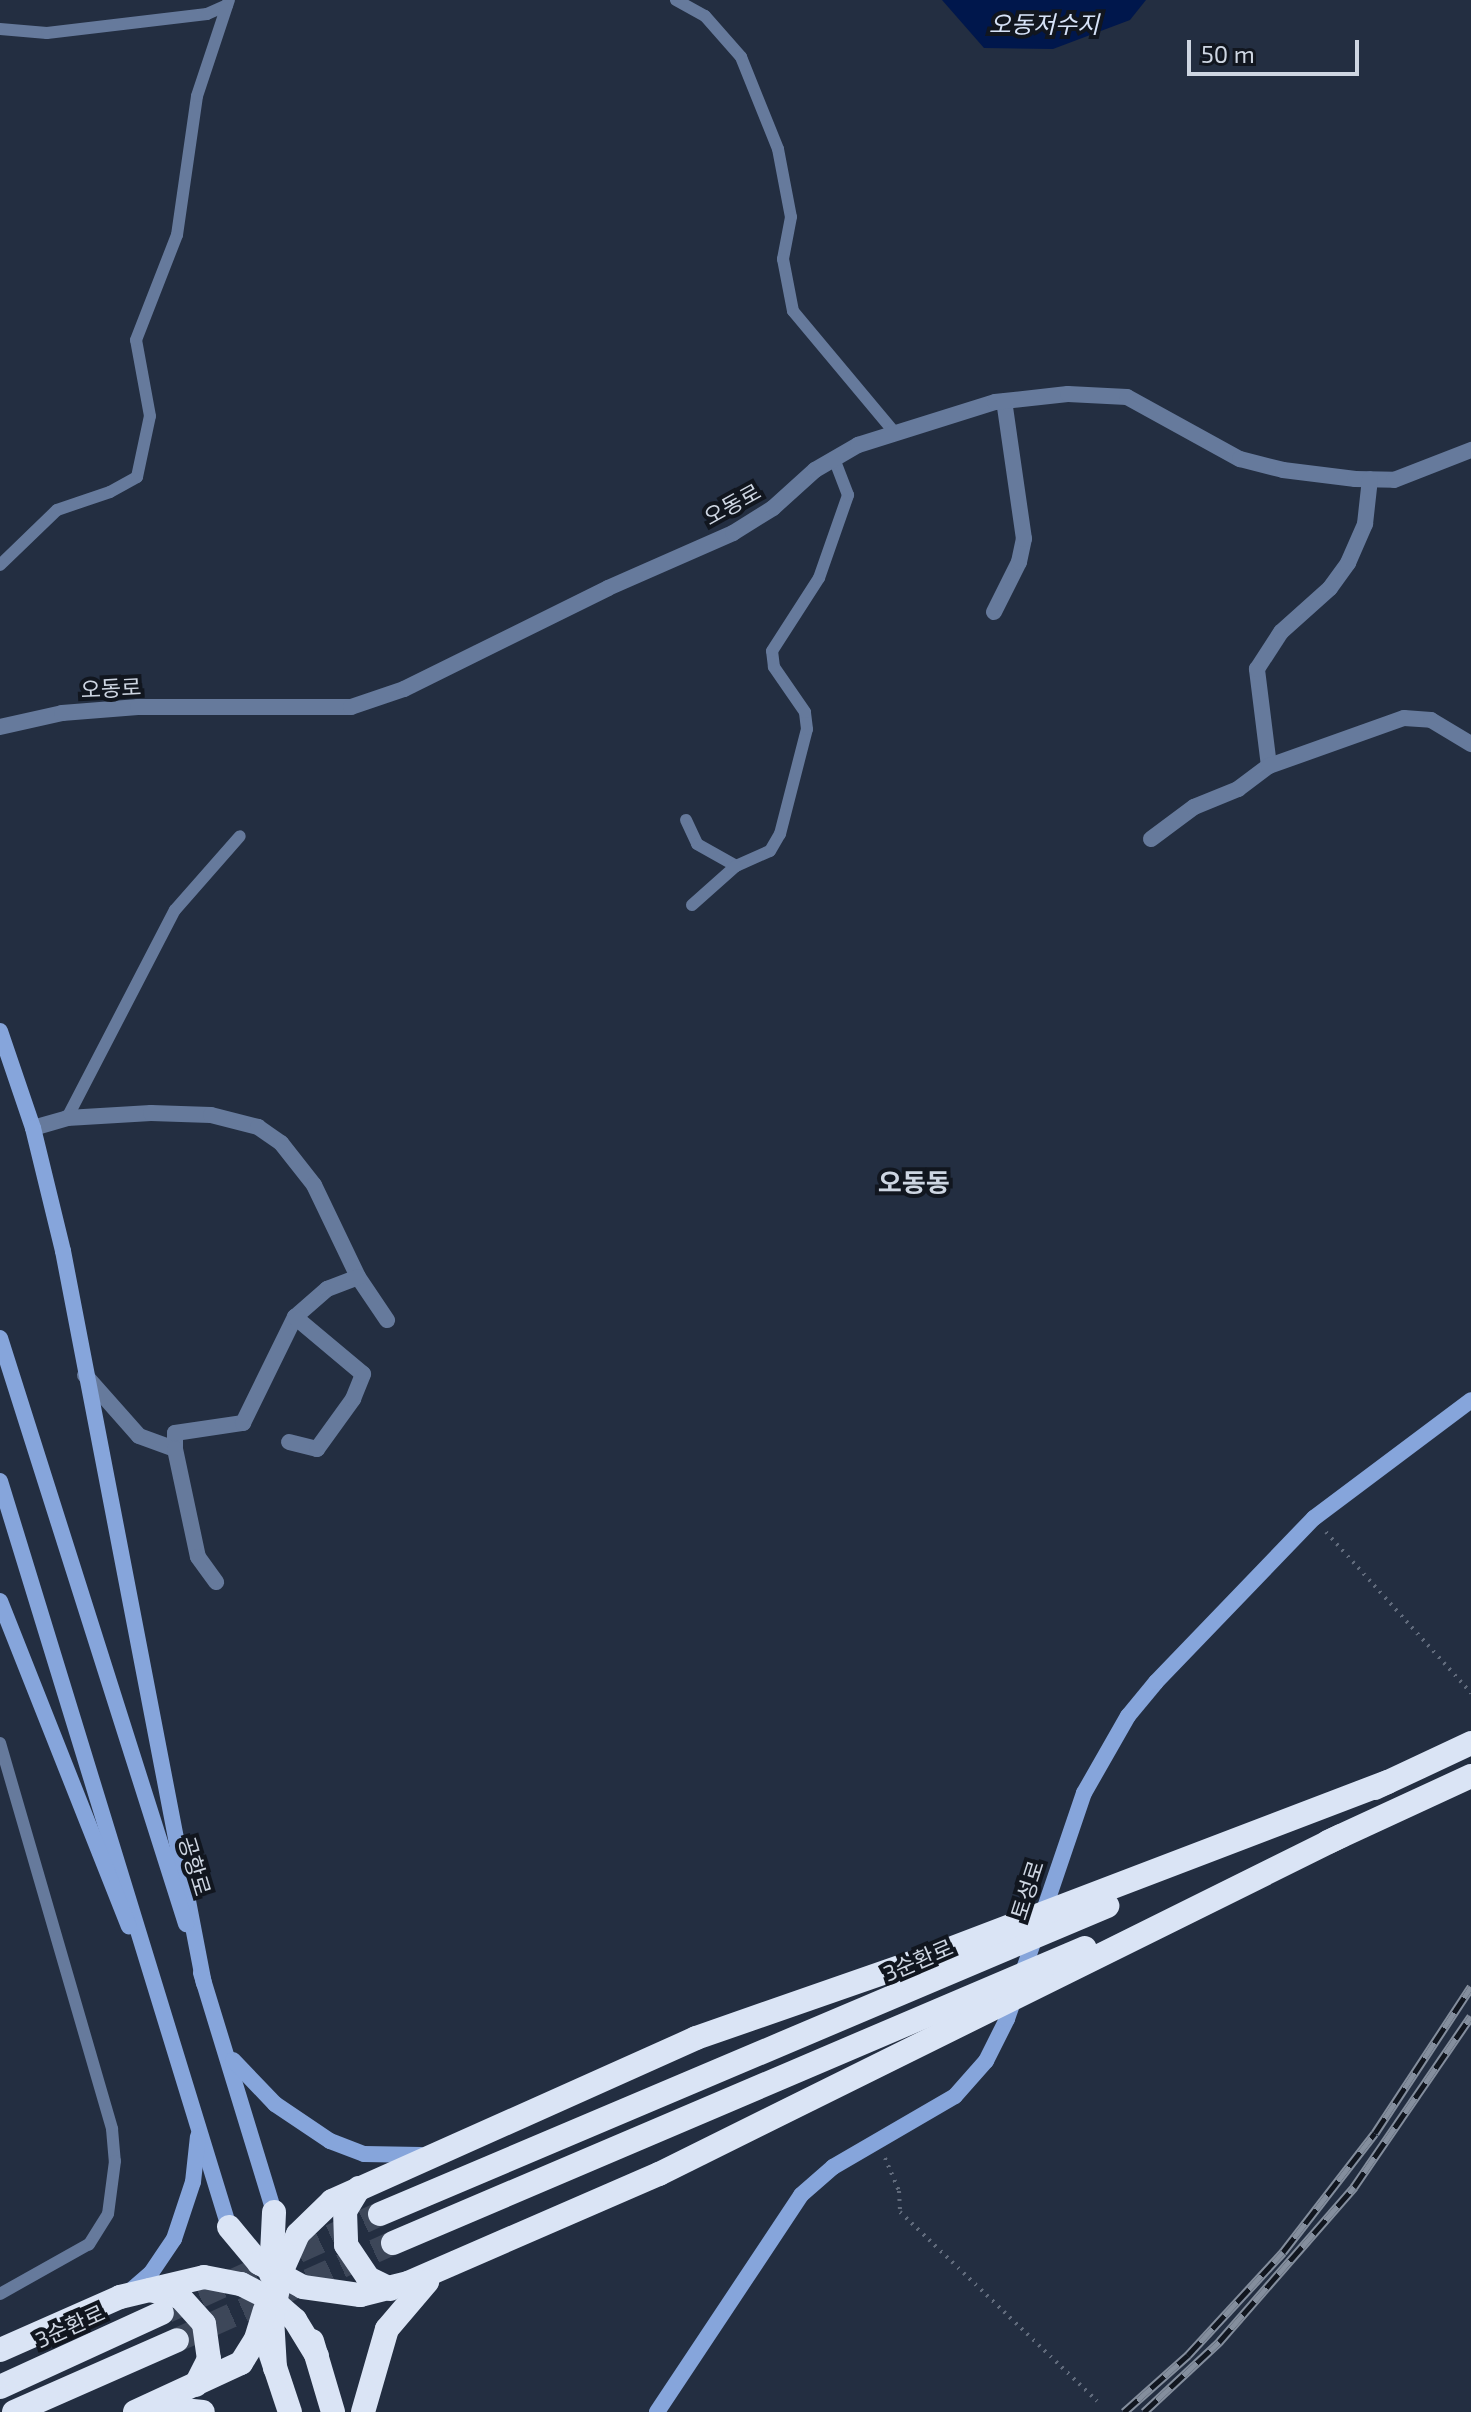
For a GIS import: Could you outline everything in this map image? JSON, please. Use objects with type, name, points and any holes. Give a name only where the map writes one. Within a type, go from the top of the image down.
[{"type":"highway","points":[[275,2368],[275,2282],[314,2215],[359,2188],[696,2038],[984,1936],[1084,1907],[1388,1782],[1471,1743]]},
{"type":"highway","points":[[0,2350],[130,2294],[194,2277],[275,2282],[347,2295],[391,2289],[451,2266],[659,2174],[973,2020],[1078,1959],[1471,1776]]},
{"type":"highway","name":"3순환로","points":[[380,2214],[982,1961],[1084,1907]]},
{"type":"highway","points":[[393,2243],[978,1993],[1078,1959]]},
{"type":"highway","points":[[359,2188],[344,2217],[348,2251],[368,2278],[391,2289]]},
{"type":"highway","name":"공항로","points":[[274,2212],[275,2282],[261,2325],[290,2412]]},
{"type":"highway","name":"공항로","points":[[229,2227],[275,2282],[317,2356],[333,2412]]},
{"type":"highway","points":[[363,2412],[375,2358],[394,2316],[413,2293],[451,2266]]},
{"type":"highway","points":[[130,2294],[177,2295],[200,2317],[209,2353],[196,2385]]},
{"type":"highway","name":"3순환로","points":[[0,2387],[162,2313]]},
{"type":"highway","points":[[141,2410],[241,2363],[261,2325]]},
{"type":"highway","points":[[14,2412],[177,2340]]},
{"type":"highway","points":[[141,2410],[203,2412]]},
{"type":"main road","points":[[0,1031],[33,1128],[85,1375],[204,1984]]},
{"type":"main road","name":"공항로","points":[[0,1338],[225,2047],[274,2212]]},
{"type":"main road","name":"토성로","points":[[657,2412],[801,2195],[877,2141],[955,2096],[986,2061],[1007,2019],[1070,1826],[1104,1755],[1156,1682],[1314,1518],[1471,1400]]},
{"type":"main road","name":"공항로","points":[[0,1481],[229,2227]]},
{"type":"main road","points":[[0,1601],[90,1837],[155,1983]]},
{"type":"main road","points":[[225,2047],[275,2104],[330,2141],[383,2156],[446,2151]]},
{"type":"main road","points":[[130,2294],[151,2273],[174,2239],[193,2182],[198,2118]]},
{"type":"street","name":"오동로","points":[[0,727],[62,713],[138,707],[351,707],[404,689],[608,588],[733,533],[834,459],[895,433],[1004,401],[1068,394],[1127,397],[1240,459],[1283,470],[1394,480],[1471,450]]},
{"type":"street","points":[[994,612],[1019,562],[1024,539],[1004,401]]},
{"type":"street","points":[[1269,766],[1257,669],[1281,632],[1330,588],[1348,563],[1365,524],[1370,479]]},
{"type":"street","points":[[1151,839],[1194,807],[1238,789],[1269,766],[1404,718],[1431,720],[1456,730],[1471,744]]},
{"type":"street","points":[[33,1128],[67,1118],[211,1115],[258,1127],[281,1143],[314,1185],[358,1277],[387,1320]]},
{"type":"street","points":[[216,1582],[198,1557],[175,1449],[175,1433],[243,1423],[295,1317],[327,1289],[358,1277]]},
{"type":"street","points":[[289,1442],[317,1449],[353,1399],[363,1374],[295,1317]]},
{"type":"street","points":[[85,1375],[139,1436],[175,1449]]},
{"type":"lane","points":[[676,0],[705,16],[741,57],[778,149],[791,217],[783,259],[793,311],[895,433]]},
{"type":"lane","points":[[0,29],[47,33],[207,14],[228,2]]},
{"type":"lane","points":[[0,565],[57,510],[110,492],[137,477],[146,454],[150,416],[136,340],[177,235],[197,96],[228,2]]},
{"type":"lane","points":[[692,905],[736,866],[770,851],[802,756],[805,712],[774,667],[772,651],[819,578],[848,495],[834,459]]},
{"type":"lane","points":[[686,820],[697,844],[736,866]]},
{"type":"lane","points":[[67,1118],[175,910],[240,836]]},
{"type":"lane","points":[[0,1743],[112,2129],[115,2161],[108,2214],[89,2244],[0,2294]]},
{"type":"path","points":[[1314,1518],[1471,1693]]},
{"type":"path","points":[[877,2141],[899,2191],[900,2212],[1097,2401]]},
{"type":"water","name":"오동저수지","points":[[942,0],[1146,0],[1130,20],[1053,49],[984,48]]},
{"type":"tunnel","points":[[167,2311],[380,2214]]},
{"type":"tunnel","points":[[177,2340],[393,2243]]},
{"type":"railway","points":[[1124,2412],[1188,2355],[1283,2252],[1375,2133],[1471,1987]]},
{"type":"railway","points":[[1144,2412],[1219,2342],[1354,2187],[1471,2016]]},
{"type":"district","name":"오동동","points":[[914,1182]]}]
